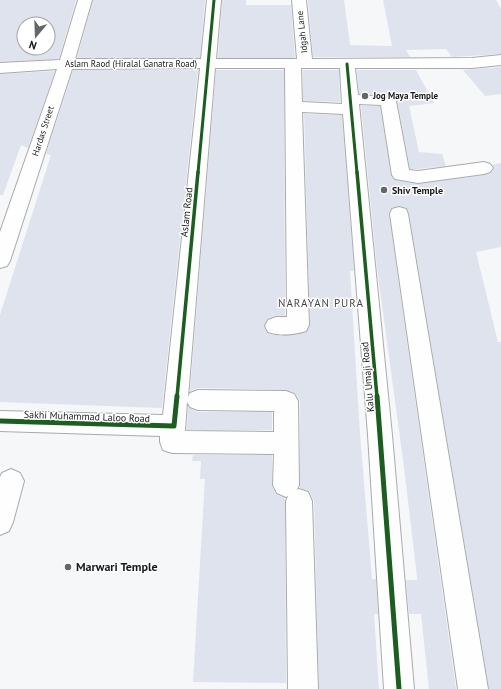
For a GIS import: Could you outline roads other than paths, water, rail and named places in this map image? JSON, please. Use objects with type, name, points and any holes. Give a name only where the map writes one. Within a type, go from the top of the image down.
[{"type":"street","name":"Hardas Street","points":[[0,262],[66,64],[85,0]]},
{"type":"street","name":"Aslam Road","points":[[214,0],[172,442],[286,443]]},
{"type":"street","name":"Idgah Lane","points":[[298,107],[299,0]]},
{"type":"street","name":"Aslam Raod (Hiralal Ganatra Road)","points":[[0,68],[66,64],[472,63],[501,60]]},
{"type":"street","name":"Kalu Umaji Road","points":[[347,64],[380,435],[399,689]]},
{"type":"street","points":[[298,107],[388,101],[401,175],[418,177],[484,168]]},
{"type":"street","points":[[298,107],[307,250]]},
{"type":"street","points":[[276,326],[298,325],[298,107]]},
{"type":"street","points":[[399,214],[472,689]]},
{"type":"street","points":[[198,400],[286,401],[286,443],[292,493],[303,689]]},
{"type":"street","name":"Sakhi Muhammad Laloo Road","points":[[0,421],[174,426]]},
{"type":"street","points":[[0,522],[11,481]]},
{"type":"place","name":"Jog Maya Temple","points":[[365,96]]},
{"type":"place","name":"Shiv Temple","points":[[384,190]]},
{"type":"place","name":"Marwari Temple","points":[[68,567]]},
{"type":"district","name":"NARAYAN PURA","points":[[321,303]]}]
